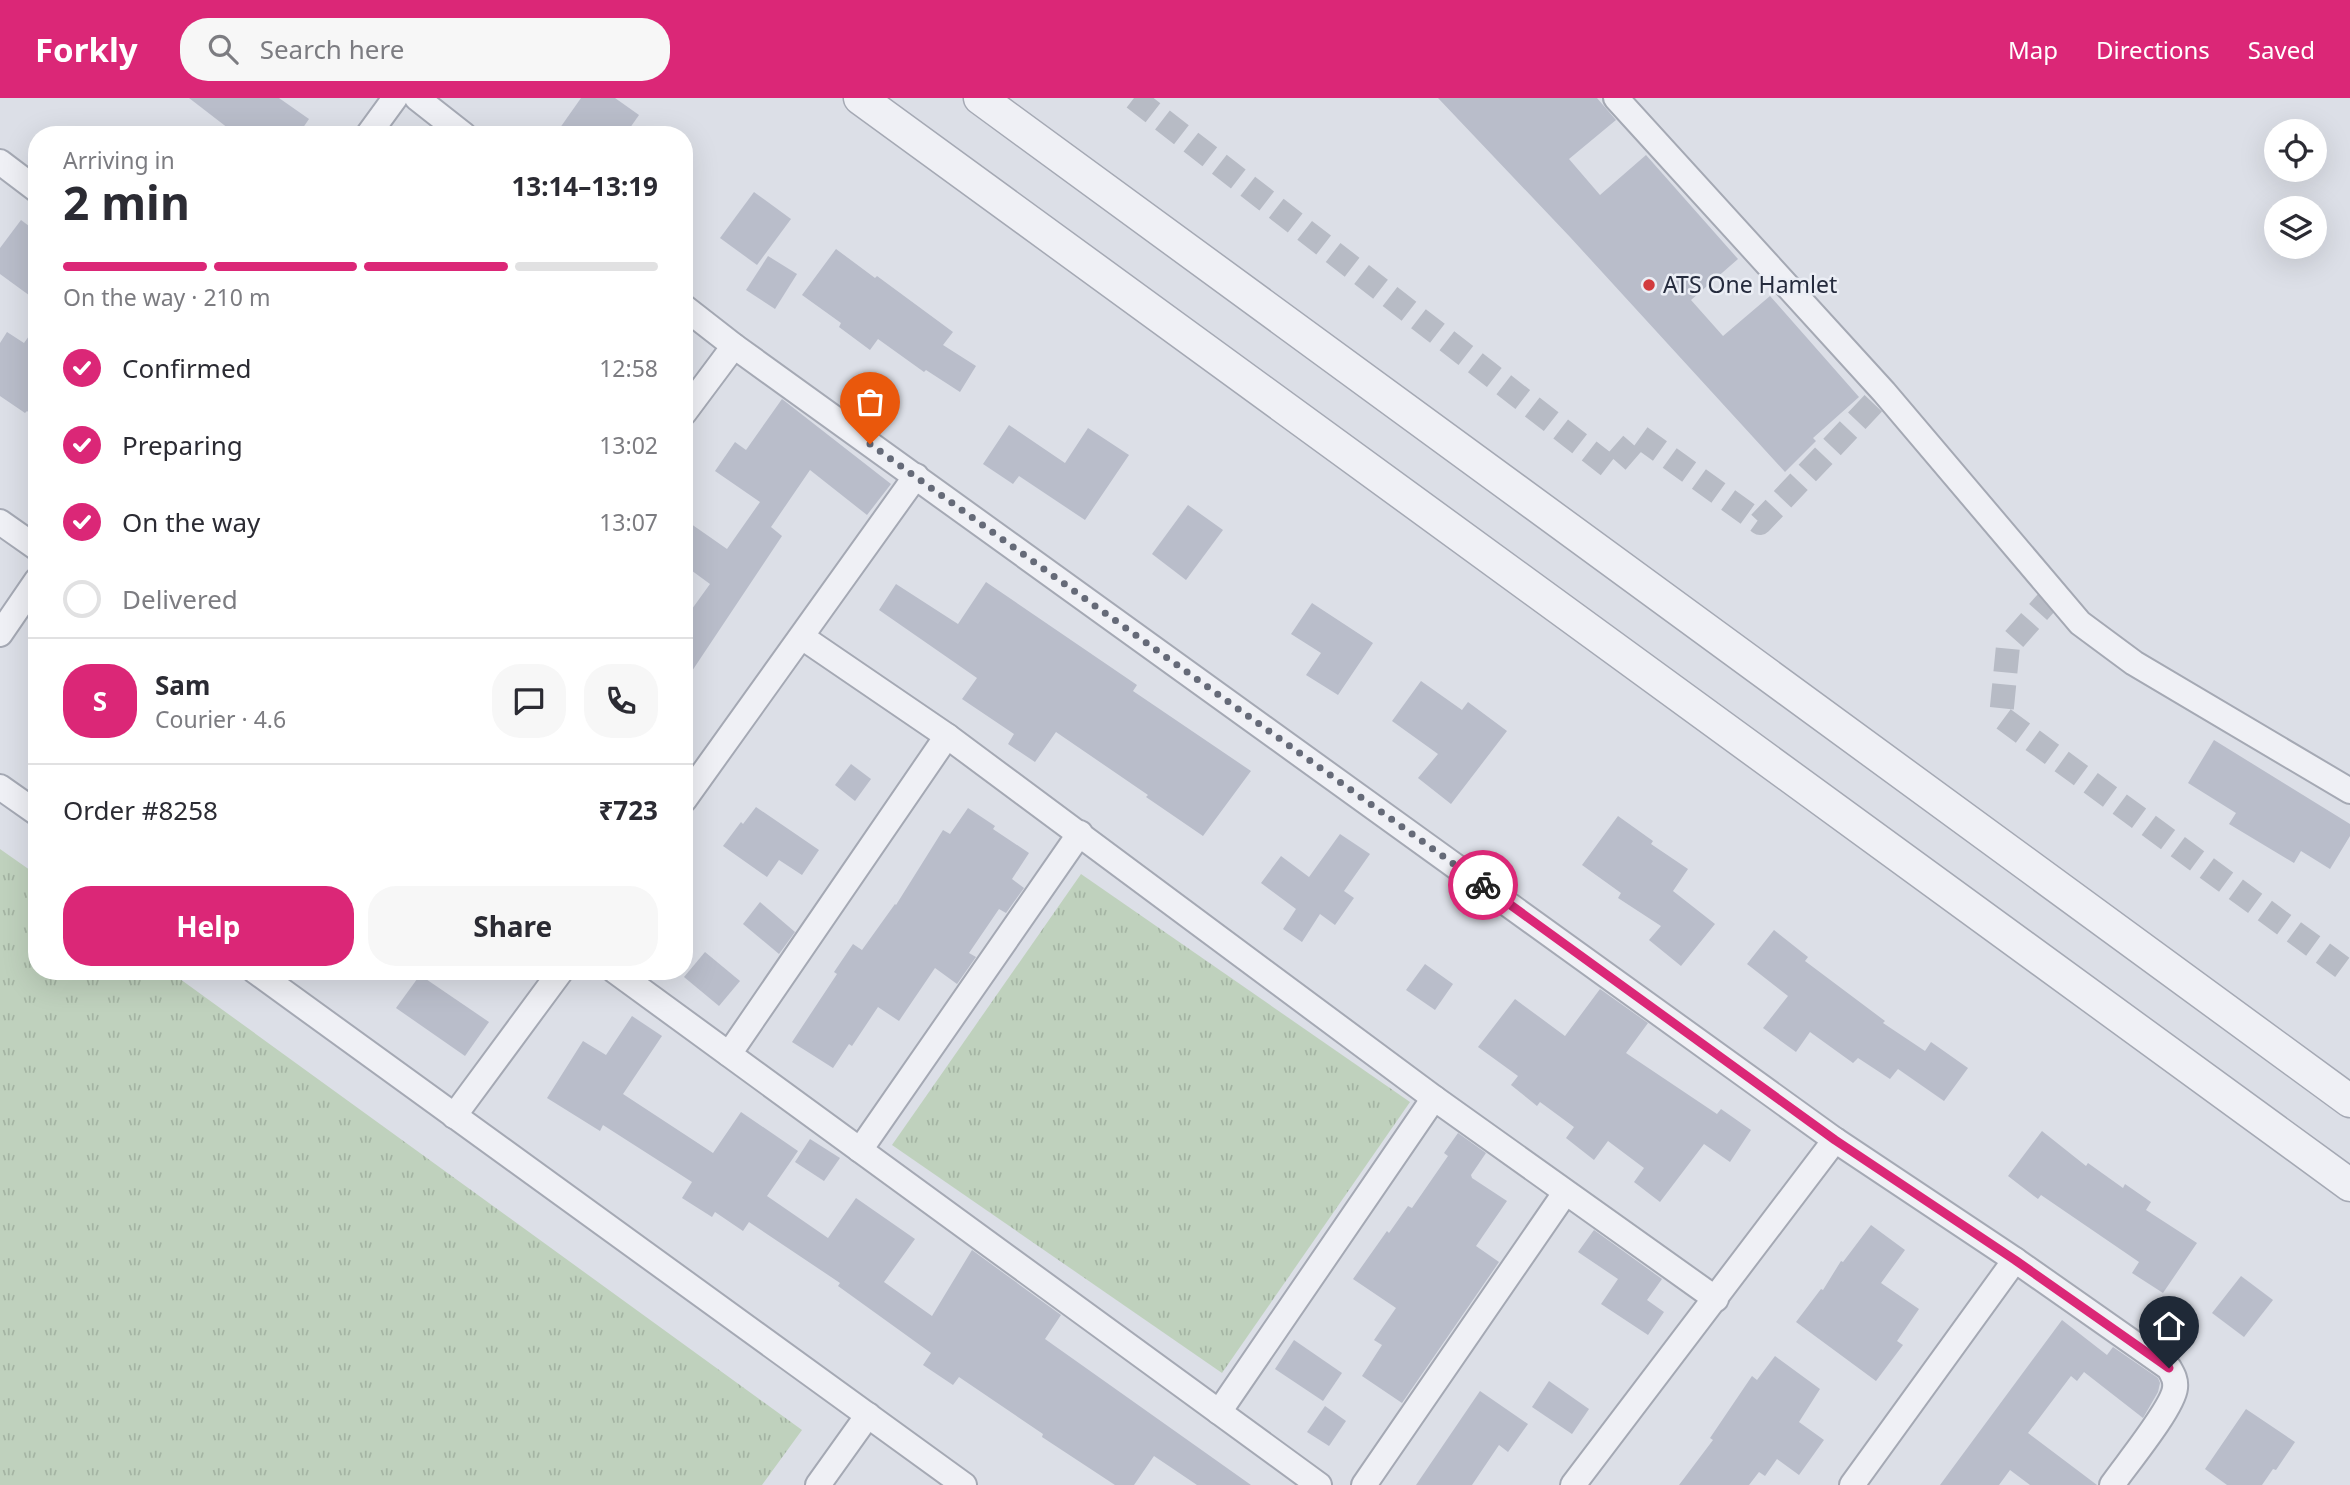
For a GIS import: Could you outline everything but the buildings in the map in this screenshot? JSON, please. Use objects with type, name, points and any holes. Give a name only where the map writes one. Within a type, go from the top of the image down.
[{"type":"street","points":[[374,126],[394,98]]},
{"type":"street","points":[[417,98],[453,126]]},
{"type":"street","points":[[860,98],[2350,1185]]},
{"type":"street","points":[[980,98],[2350,1101]]},
{"type":"street","points":[[1616,98],[1884,392],[2080,623],[2134,663],[2350,791]]},
{"type":"street","points":[[0,162],[28,183]]},
{"type":"street","points":[[693,314],[1835,1140],[2015,1260],[2169,1368],[2175,1378],[2175,1391],[2167,1408],[2112,1485]]},
{"type":"street","points":[[693,401],[734,346]]},
{"type":"street","points":[[693,788],[916,476]]},
{"type":"street","points":[[0,522],[28,542]]},
{"type":"street","points":[[0,634],[28,593]]},
{"type":"street","points":[[802,637],[947,736],[1434,1098],[1716,1299]]},
{"type":"street","points":[[729,1054],[947,736]]},
{"type":"street","points":[[0,787],[28,807]]},
{"type":"street","points":[[860,1150],[1080,833]]},
{"type":"street","points":[[269,980],[964,1485]]},
{"type":"street","points":[[454,1116],[554,980]]},
{"type":"street","points":[[627,980],[1319,1485]]},
{"type":"street","points":[[1219,1412],[1434,1098]]},
{"type":"street","points":[[1573,1485],[1835,1140]]},
{"type":"street","points":[[1364,1485],[1565,1193]]},
{"type":"street","points":[[1852,1485],[2015,1260]]},
{"type":"street","points":[[817,1485],[867,1415]]},
{"type":"green space","points":[[0,849],[28,869],[28,980],[181,980],[802,1430],[762,1485],[0,1485]]},
{"type":"green space","points":[[1081,874],[1410,1102],[1222,1373],[892,1145]]},
{"type":"tunnel","points":[[1134,98],[1611,468],[1639,436],[1760,523],[1884,392]]},
{"type":"tunnel","points":[[2054,594],[2008,646],[2001,717],[2350,973]]},
{"type":"way so far","points":[[870,444],[1483,885]]},
{"type":"place","name":"ATS One Hamlet","points":[[1649,285]]},
{"type":"route","points":[[1483,885],[1835,1140],[2015,1260],[2169,1368]]}]
